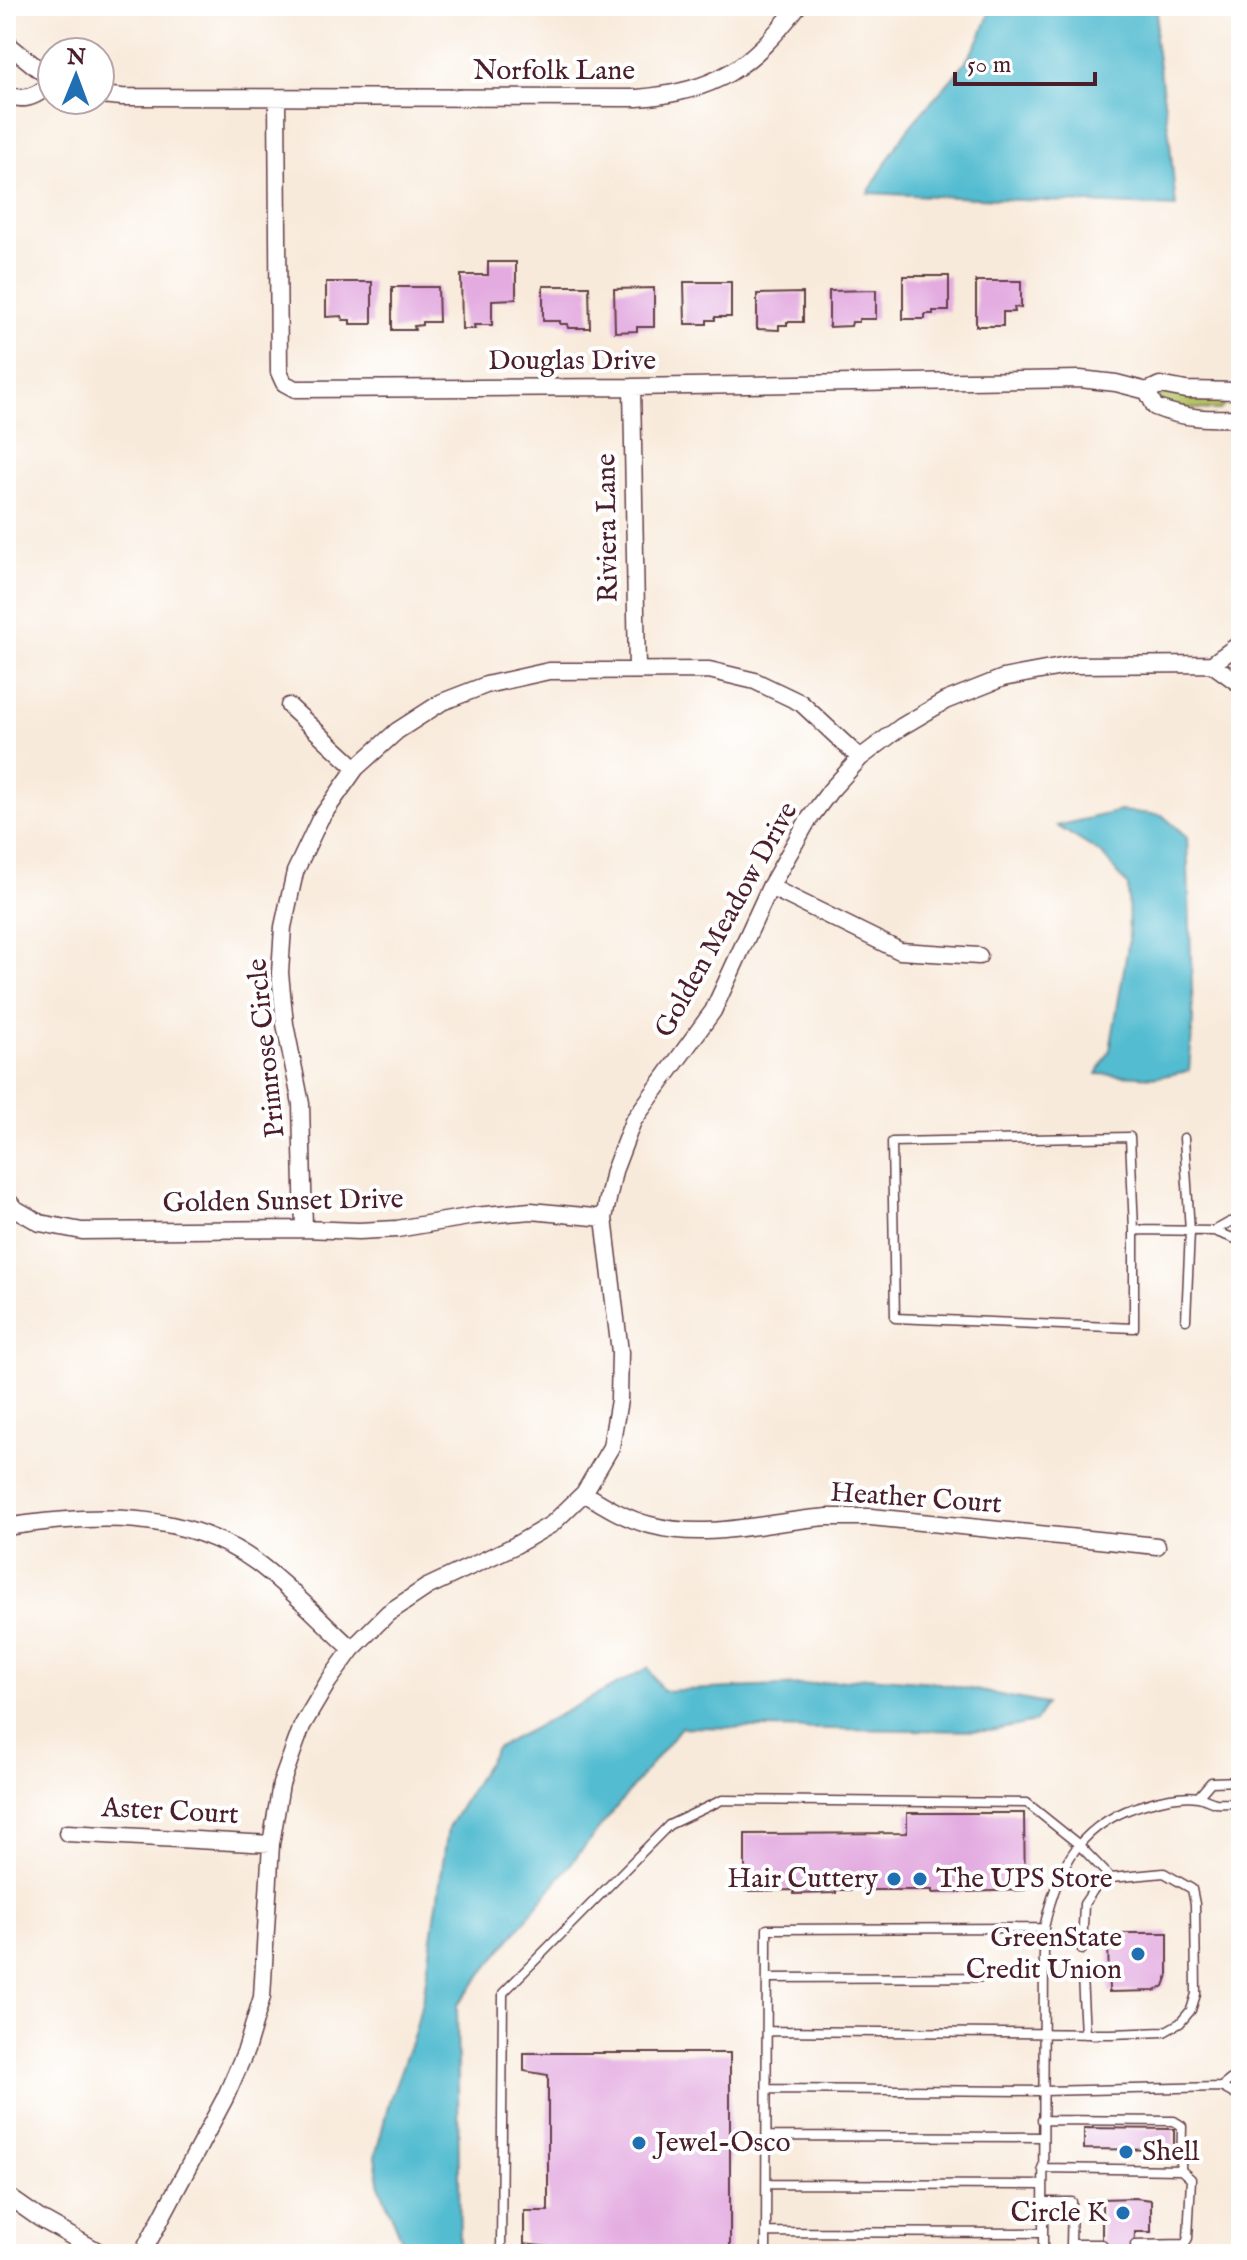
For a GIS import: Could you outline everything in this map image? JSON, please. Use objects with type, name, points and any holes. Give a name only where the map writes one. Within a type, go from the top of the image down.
[{"type":"street","name":"Norfolk Lane","points":[[116,96],[637,98],[676,95],[715,82],[748,61],[779,31],[798,6]]},
{"type":"street","points":[[7,45],[36,68]]},
{"type":"street","points":[[6,93],[13,97],[36,95]]},
{"type":"street","name":"Douglas Drive","points":[[277,98],[279,372],[284,383],[295,389],[1080,379],[1116,383],[1147,391],[1160,385],[1186,390],[1241,391]]},
{"type":"street","name":"Riviera Lane","points":[[632,387],[637,669]]},
{"type":"street","name":"Douglas Drive","points":[[1147,391],[1155,407],[1175,415],[1200,419],[1241,418]]},
{"type":"street","points":[[1241,643],[1212,664],[1241,685]]},
{"type":"street","name":"Golden Meadow Drive","points":[[142,2254],[225,2098],[246,2050],[262,1997],[271,1844],[281,1784],[302,1726],[352,1649],[388,1613],[427,1587],[514,1546],[552,1524],[584,1493],[611,1447],[619,1400],[620,1352],[604,1218],[614,1171],[633,1121],[713,1011],[770,887],[807,822],[860,758],[920,714],[1003,678],[1072,665],[1212,664]]},
{"type":"street","name":"Primrose Circle","points":[[304,1229],[301,1104],[285,1024],[280,973],[283,927],[295,872],[320,819],[356,768],[397,731],[442,702],[486,685],[549,671],[709,670],[755,681],[801,703],[860,758]]},
{"type":"street","points":[[289,706],[356,768]]},
{"type":"street","points":[[770,887],[900,951],[979,956]]},
{"type":"street","name":"Golden Sunset Drive","points":[[9,1208],[40,1223],[82,1231],[397,1229],[474,1216],[531,1211],[604,1218]]},
{"type":"street","name":"Heather Court","points":[[584,1493],[616,1513],[651,1526],[686,1530],[720,1531],[827,1517],[871,1517],[1157,1546]]},
{"type":"street","points":[[6,1527],[43,1521],[124,1518],[178,1525],[217,1538],[257,1563],[352,1649]]},
{"type":"street","name":"Aster Court","points":[[67,1833],[271,1844]]},
{"type":"street","points":[[6,2195],[39,2218],[103,2254]]},
{"type":"lane","points":[[1130,1137],[1134,1230],[1134,1328],[895,1318],[892,1142],[1130,1137]]},
{"type":"lane","points":[[1184,1138],[1190,1231],[1186,1320]]},
{"type":"lane","points":[[1214,1231],[1230,1222],[1241,1222]]},
{"type":"lane","points":[[1134,1230],[1214,1231],[1241,1241]]},
{"type":"lane","points":[[1198,1797],[1211,1782],[1241,1781]]},
{"type":"lane","points":[[1043,2254],[1044,1928],[1052,1891],[1078,1844],[1102,1823],[1129,1808],[1160,1800],[1198,1797],[1214,1803],[1241,1802]]},
{"type":"lane","points":[[501,2254],[503,1993],[669,1825],[722,1800],[1027,1803],[1078,1844],[1111,1878]]},
{"type":"lane","points":[[767,2031],[1164,2032],[1180,2023],[1191,2010],[1196,1994],[1195,1904],[1192,1889],[1164,1873],[1111,1878],[1096,1886],[1084,1904],[1082,1950]]},
{"type":"lane","points":[[766,2254],[767,1929],[1044,1928]]},
{"type":"lane","points":[[1082,1976],[1085,2034]]},
{"type":"lane","points":[[767,1978],[1043,1977]]},
{"type":"lane","points":[[1221,2087],[1241,2071]]},
{"type":"lane","points":[[767,2089],[1042,2091],[1221,2087],[1241,2098]]},
{"type":"lane","points":[[1042,2120],[1174,2121],[1182,2126],[1181,2170]]},
{"type":"lane","points":[[767,2136],[1042,2137]]},
{"type":"lane","points":[[1042,2168],[1181,2170],[1191,2179],[1188,2238],[1180,2254]]},
{"type":"lane","points":[[767,2184],[1042,2185]]},
{"type":"lane","points":[[1042,2202],[1072,2202],[1071,2244],[1079,2254]]},
{"type":"lane","points":[[766,2232],[1042,2233]]},
{"type":"lane","points":[[1071,2244],[1102,2244]]},
{"type":"lane","points":[[1135,2245],[1185,2244]]},
{"type":"green space","points":[[1161,392],[1221,399],[1224,405],[1220,410],[1179,408],[1158,400]]},
{"type":"water","points":[[991,6],[1158,6],[1155,40],[1176,207],[868,193],[908,129],[968,58],[985,26]]},
{"type":"water","points":[[1120,811],[1162,815],[1187,837],[1193,1019],[1189,1071],[1158,1077],[1097,1074],[1110,1050],[1129,940],[1128,886],[1102,854],[1057,826]]},
{"type":"water","points":[[648,1668],[663,1691],[806,1685],[868,1677],[933,1682],[1046,1704],[1035,1722],[990,1731],[681,1727],[457,2005],[460,2254],[408,2254],[380,2187],[375,2157],[390,2099],[415,2032],[424,1993],[448,1828],[496,1748]]},
{"type":"building","points":[[488,262],[516,262],[516,299],[492,300],[492,325],[462,329],[461,275],[488,275]]},
{"type":"building","points":[[903,276],[949,276],[949,311],[933,311],[933,314],[925,314],[925,319],[903,319]]},
{"type":"building","points":[[976,281],[1021,281],[1021,308],[1014,307],[1015,312],[1003,312],[1003,326],[976,326]]},
{"type":"building","points":[[326,282],[372,282],[372,324],[350,324],[350,320],[343,320],[342,316],[326,317]]},
{"type":"building","points":[[684,282],[731,282],[731,317],[715,317],[715,320],[707,320],[707,324],[685,324]]},
{"type":"building","points":[[543,286],[589,286],[590,328],[568,328],[560,321],[543,321]]},
{"type":"building","points":[[392,287],[438,287],[439,322],[422,322],[422,325],[414,326],[415,330],[392,330]]},
{"type":"building","points":[[654,288],[654,327],[615,332],[614,289]]},
{"type":"building","points":[[876,290],[876,319],[859,319],[851,326],[829,327],[829,291]]},
{"type":"building","points":[[803,293],[803,322],[787,322],[787,325],[779,325],[779,330],[757,329],[757,294]]},
{"type":"building","points":[[907,1813],[1024,1813],[1025,1890],[932,1893],[932,1890],[836,1890],[836,1893],[794,1894],[794,1890],[745,1891],[745,1834],[907,1833]]},
{"type":"building","name":"GreenState Credit Union","points":[[1108,1933],[1168,1933],[1168,1975],[1164,1986],[1155,1991],[1109,1992]]},
{"type":"building","name":"Jewel-Osco","points":[[524,2053],[730,2053],[730,2254],[549,2254],[549,2247],[524,2244],[524,2211],[548,2211],[548,2075],[524,2071]]},
{"type":"building","points":[[1084,2128],[1174,2129],[1174,2150],[1084,2149]]},
{"type":"building","points":[[1102,2199],[1151,2200],[1151,2232],[1135,2232],[1134,2252],[1102,2252]]},
{"type":"place","name":"Hair Cuttery","points":[[894,1879]]},
{"type":"place","name":"The UPS Store","points":[[920,1879]]},
{"type":"place","name":"GreenState Credit Union","points":[[1138,1954]]},
{"type":"place","name":"Jewel-Osco","points":[[639,2143]]},
{"type":"place","name":"Shell","points":[[1126,2152]]},
{"type":"place","name":"Circle K","points":[[1123,2213]]}]
